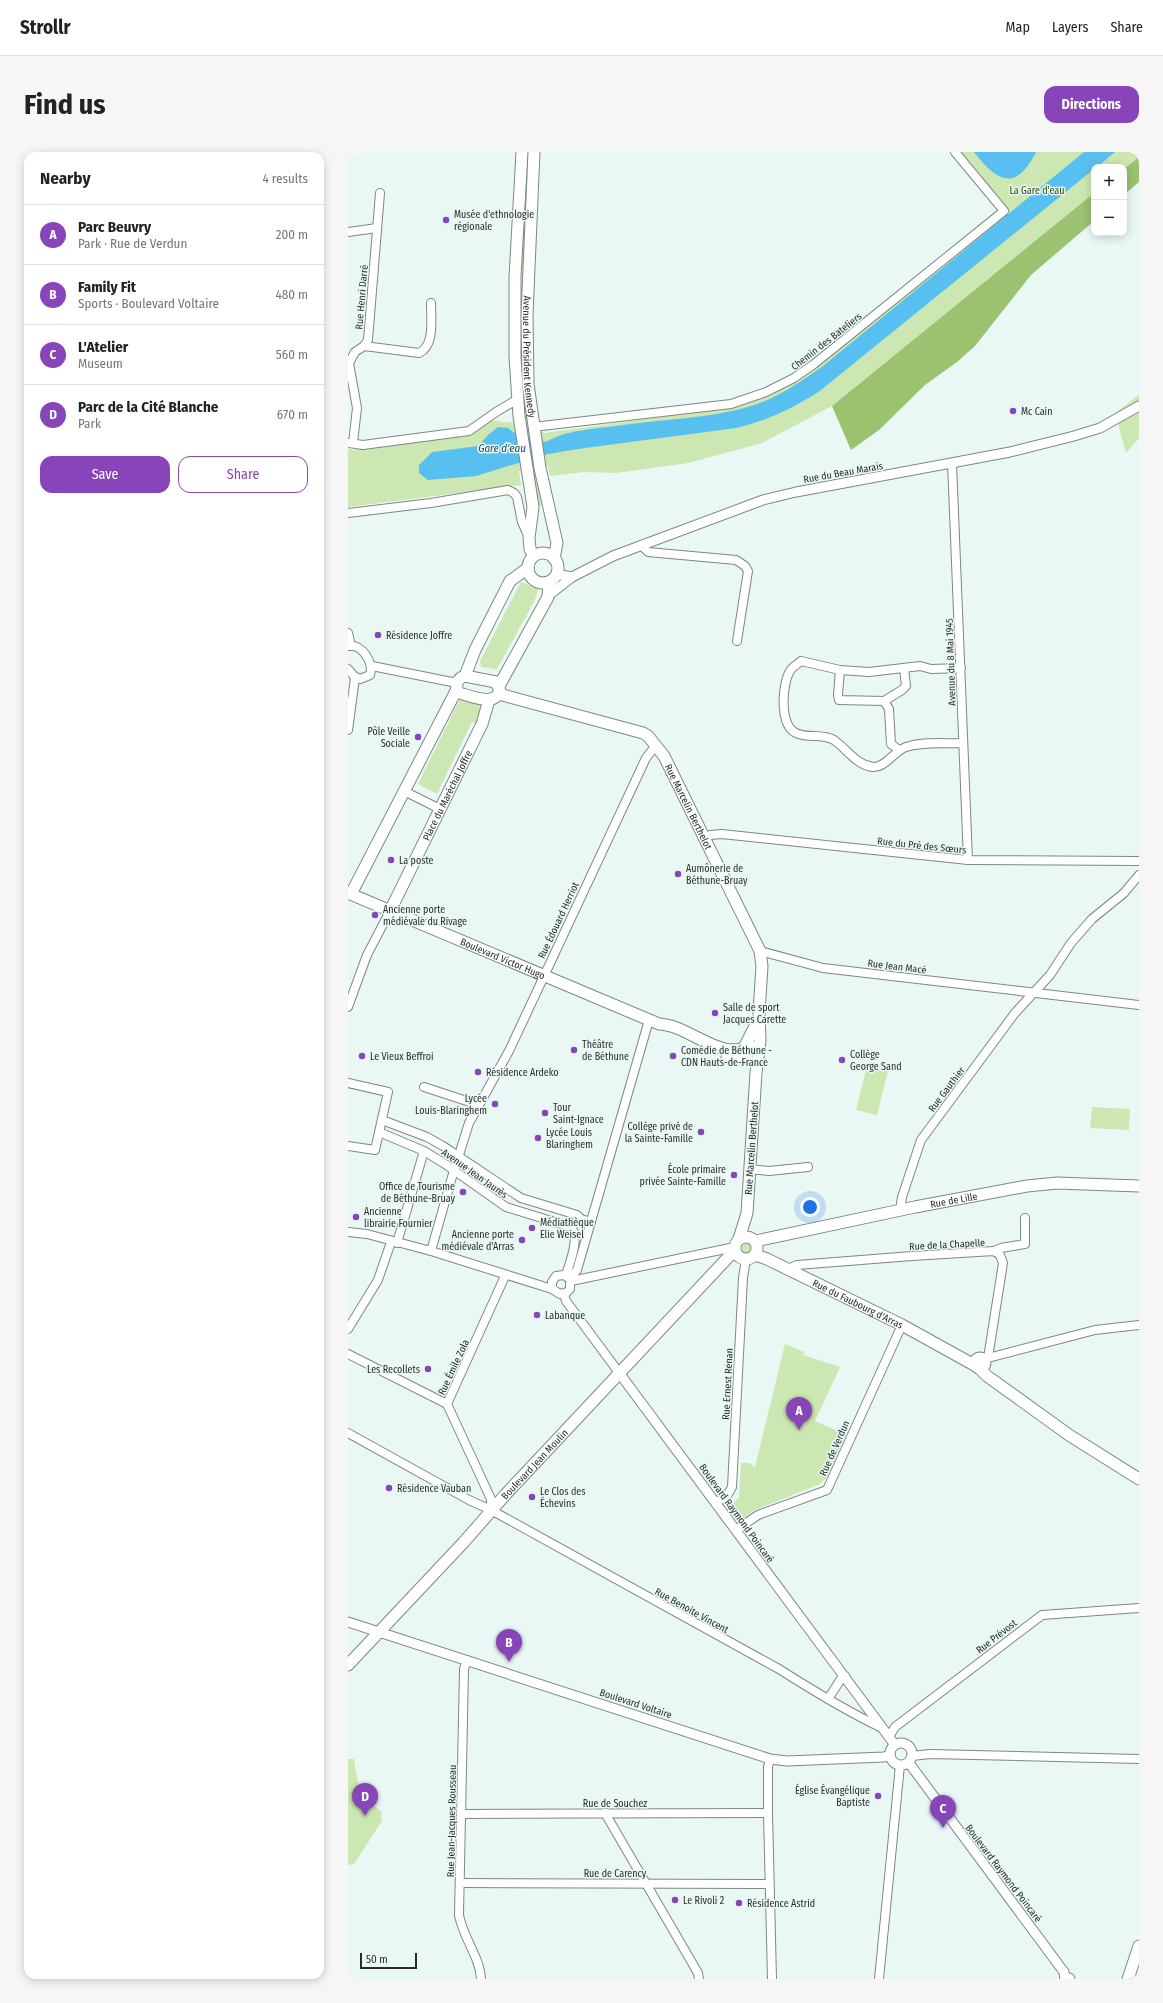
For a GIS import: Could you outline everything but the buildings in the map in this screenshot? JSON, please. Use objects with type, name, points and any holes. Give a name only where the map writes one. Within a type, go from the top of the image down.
[{"type":"main road","name":"Avenue du Président Kennedy","points":[[522,152],[514,306],[515,357],[520,416],[533,507],[529,538],[530,549],[534,556]]},
{"type":"main road","name":"Avenue du Président Kennedy","points":[[534,152],[527,315],[528,384],[540,468],[557,543],[554,559]]},
{"type":"main road","points":[[549,595],[552,578],[557,566],[554,559],[542,554],[534,556],[528,568],[530,576],[536,582],[552,578]]},
{"type":"main road","points":[[350,893],[460,683],[510,581],[528,568]]},
{"type":"main road","name":"Place du Maréchal Joffre","points":[[390,911],[496,694],[549,595]]},
{"type":"main road","points":[[496,682],[496,694],[460,693],[460,683],[496,682]]},
{"type":"main road","name":"Rue Marcelin Berthelot","points":[[496,694],[643,733],[656,745],[664,756],[760,951],[762,966],[759,1016],[760,1041],[751,1052],[756,1073],[744,1222],[748,1249]]},
{"type":"main road","name":"Boulevard Victor Hugo","points":[[350,893],[542,976],[654,1022],[667,1024],[726,1050],[751,1052]]},
{"type":"main road","points":[[751,1052],[759,1016]]},
{"type":"main road","name":"Rue de Lille","points":[[748,1249],[772,1238],[990,1192],[1057,1183],[1139,1186]]},
{"type":"main road","name":"Rue du Faubourg d'Arras","points":[[748,1249],[786,1270],[902,1325],[960,1356],[981,1362]]},
{"type":"main road","name":"Boulevard Jean Moulin","points":[[348,1665],[463,1543],[491,1510],[722,1265],[748,1249]]},
{"type":"main road","points":[[981,1362],[987,1376],[1069,1434],[1139,1479]]},
{"type":"main road","points":[[1128,1979],[1139,1946]]},
{"type":"street","name":"Chemin des Bateliers","points":[[534,430],[731,404],[766,392],[794,378],[814,364],[1004,211],[955,152]]},
{"type":"street","name":"Rue Henri Darré","points":[[350,443],[356,408],[349,363],[355,352],[364,346],[368,340],[380,193]]},
{"type":"street","points":[[348,232],[377,228]]},
{"type":"street","points":[[364,346],[419,353],[425,350],[429,344],[431,303]]},
{"type":"street","points":[[350,443],[362,445],[469,431],[518,399]]},
{"type":"street","name":"Rue du Beau Marais","points":[[549,595],[572,577],[601,561],[641,545],[778,496],[1010,452],[1088,432],[1115,421],[1139,406]]},
{"type":"street","name":"Avenue du 8 Mai 1945","points":[[952,463],[955,569],[961,668],[968,860]]},
{"type":"street","points":[[348,513],[430,503],[508,490],[514,493],[517,497],[522,522],[529,538]]},
{"type":"street","points":[[641,545],[648,552],[736,560],[745,566],[748,571],[737,641]]},
{"type":"street","points":[[552,578],[572,577]]},
{"type":"street","points":[[348,633],[350,646],[360,649],[372,666],[460,683]]},
{"type":"street","points":[[961,668],[931,668],[920,666],[869,672],[840,670],[802,661],[790,670],[783,689],[787,722],[794,733],[807,736],[821,735],[833,740],[864,766],[876,768],[886,762],[899,750],[919,744],[963,743]]},
{"type":"street","points":[[355,678],[364,679],[370,675],[372,666]]},
{"type":"street","points":[[840,670],[838,695],[840,700],[884,700],[902,690],[906,686],[904,668]]},
{"type":"street","points":[[348,669],[355,678],[348,730]]},
{"type":"street","points":[[884,700],[889,709],[891,744],[899,750]]},
{"type":"street","name":"Rue Édouard Herriot","points":[[431,1252],[454,1171],[470,1123],[509,1051],[542,976],[646,758],[656,745]]},
{"type":"street","points":[[404,791],[440,809]]},
{"type":"street","name":"Rue du Pré des Sœurs","points":[[705,840],[710,835],[722,834],[968,860],[1139,861]]},
{"type":"street","name":"Rue Gauthier","points":[[900,1210],[902,1197],[921,1140],[1016,1012],[1050,975],[1071,943],[1092,919],[1124,893],[1139,875]]},
{"type":"street","points":[[348,1007],[367,955],[390,911]]},
{"type":"street","name":"Rue Jean Macé","points":[[760,951],[823,968],[1017,990],[1033,994],[1139,1005]]},
{"type":"street","points":[[567,1278],[576,1270],[654,1022]]},
{"type":"street","points":[[348,1083],[388,1092],[376,1150],[348,1146]]},
{"type":"street","points":[[424,1087],[479,1105]]},
{"type":"street","name":"Avenue Jean Jaurès","points":[[382,1120],[427,1137],[459,1157],[506,1190],[529,1200],[577,1215],[581,1219],[591,1222]]},
{"type":"street","name":"Avenue Jean Jaurès","points":[[379,1132],[424,1151],[498,1202],[513,1210],[566,1225],[573,1230],[575,1234],[570,1243],[567,1278]]},
{"type":"street","points":[[348,1329],[378,1280],[394,1242],[424,1151]]},
{"type":"street","points":[[749,1169],[769,1171],[808,1167]]},
{"type":"street","points":[[498,1202],[504,1198],[506,1190]]},
{"type":"street","points":[[994,1251],[1001,1248],[1024,1244],[1025,1218]]},
{"type":"street","points":[[348,1232],[367,1234],[431,1252],[505,1276],[552,1289],[557,1294],[564,1294],[570,1290],[567,1278]]},
{"type":"street","points":[[552,1289],[553,1278],[567,1278],[748,1249]]},
{"type":"street","name":"Rue Ernest Renan","points":[[716,1503],[728,1494],[732,1487],[742,1286],[748,1249]]},
{"type":"street","name":"Rue de la Chapelle","points":[[786,1270],[797,1265],[994,1251],[1000,1255],[1003,1263],[997,1311],[981,1362]]},
{"type":"street","name":"Rue Émile Zola","points":[[491,1510],[491,1499],[447,1404],[505,1276]]},
{"type":"street","name":"Boulevard Raymond Poincaré","points":[[564,1294],[566,1301],[892,1741]]},
{"type":"street","name":"Rue de Verdun","points":[[736,1530],[758,1515],[826,1490],[902,1325]]},
{"type":"street","points":[[981,1362],[1095,1330],[1139,1325]]},
{"type":"street","points":[[348,1354],[447,1404]]},
{"type":"street","name":"Rue Benoite Vincent","points":[[348,1433],[469,1500],[491,1510],[882,1728]]},
{"type":"street","name":"Rue Prévost","points":[[892,1741],[895,1727],[1042,1615],[1139,1608]]},
{"type":"street","name":"Boulevard Voltaire","points":[[348,1622],[770,1759],[787,1761],[884,1757],[890,1755]]},
{"type":"street","name":"Rue Jean-Jacques Rousseau","points":[[467,1660],[464,1669],[460,1883],[461,1924],[481,1970],[481,1979]]},
{"type":"street","points":[[828,1699],[841,1679],[845,1676]]},
{"type":"street","points":[[879,1979],[907,1761],[912,1749],[902,1742],[892,1741],[890,1755],[893,1762],[907,1761],[930,1754],[1139,1759]]},
{"type":"street","points":[[770,1759],[768,1767],[768,1812],[772,1979]]},
{"type":"street","name":"Boulevard Raymond Poincaré","points":[[907,1761],[1064,1972],[1065,1979]]},
{"type":"street","name":"Rue de Souchez","points":[[462,1814],[768,1812]]},
{"type":"street","points":[[605,1813],[698,1973],[699,1979]]},
{"type":"street","name":"Rue de Carency","points":[[460,1883],[769,1884]]},
{"type":"green space","points":[[528,152],[530,152],[525,273],[520,265],[522,203]]},
{"type":"green space","name":"La Gare d'eau","points":[[959,152],[1139,152],[1139,157],[1127,167],[1127,164],[1091,164],[1091,195],[832,406],[762,443],[688,463],[616,473],[585,472],[550,476],[548,466],[519,471],[521,485],[348,507],[348,449],[354,450],[472,432],[489,420],[522,424],[545,433],[722,408],[806,373],[842,347],[1007,213]]},
{"type":"green space","points":[[1139,157],[1139,182],[1127,192],[1127,167]]},
{"type":"green space","points":[[1091,195],[1091,224],[1031,275],[975,346],[957,362],[925,385],[879,430],[851,450],[832,406]]},
{"type":"green space","points":[[524,284],[527,412],[525,412],[520,376],[519,289]]},
{"type":"green space","points":[[1139,395],[1139,438],[1126,453],[1115,413]]},
{"type":"green space","points":[[538,473],[544,505],[536,506],[534,474]]},
{"type":"green space","points":[[521,582],[538,589],[535,600],[497,669],[481,667],[480,661]]},
{"type":"green space","points":[[460,699],[485,705],[479,724],[472,722],[437,794],[418,784]]},
{"type":"green space","points":[[867,1066],[888,1071],[877,1115],[856,1110]]},
{"type":"green space","points":[[1092,1107],[1130,1109],[1129,1130],[1090,1128]]},
{"type":"green space","points":[[747,1243],[752,1248],[747,1253],[742,1248]]},
{"type":"green space","points":[[785,1344],[804,1352],[803,1355],[840,1367],[815,1421],[846,1435],[827,1477],[820,1484],[755,1510],[741,1519],[730,1504],[739,1498],[741,1463],[749,1463],[755,1467]]},
{"type":"green space","points":[[348,1759],[354,1759],[360,1788],[368,1800],[381,1811],[382,1821],[354,1864],[348,1865]]},
{"type":"water","points":[[974,152],[1036,152],[1029,165],[1021,173],[1014,177],[1006,178],[998,176],[982,162]]},
{"type":"water","name":"Gare d'eau","points":[[1084,152],[1115,152],[1101,164],[1091,164],[1091,171],[821,390],[801,403],[769,418],[736,428],[548,454],[476,476],[428,480],[419,473],[419,465],[432,452],[478,446],[498,427],[508,428],[516,434],[546,442],[571,432],[703,416],[738,410],[772,398],[799,383],[823,366]]},
{"type":"place","name":"Musée d'ethnologie régionale","points":[[446,220]]},
{"type":"place","name":"Mc Cain","points":[[1013,411]]},
{"type":"place","name":"Résidence Joffre","points":[[378,635]]},
{"type":"place","name":"Pôle Veille Sociale","points":[[418,737]]},
{"type":"place","name":"La poste","points":[[391,860]]},
{"type":"place","name":"Aumônerie de Béthune-Bruay","points":[[678,874]]},
{"type":"place","name":"Ancienne porte médiévale du Rivage","points":[[375,915]]},
{"type":"place","name":"Salle de sport Jacques Carette","points":[[715,1013]]},
{"type":"place","name":"Théâtre de Béthune","points":[[574,1050]]},
{"type":"place","name":"Le Vieux Beffroi","points":[[362,1056]]},
{"type":"place","name":"Comédie de Béthune - CDN Hauts-de-France","points":[[673,1056]]},
{"type":"place","name":"Collège George Sand","points":[[842,1060]]},
{"type":"place","name":"Résidence Ardeko","points":[[478,1072]]},
{"type":"place","name":"Lycée Louis-Blaringhem","points":[[495,1104]]},
{"type":"place","name":"Tour Saint-Ignace","points":[[545,1113]]},
{"type":"place","name":"Collège privé de la Sainte-Famille","points":[[701,1132]]},
{"type":"place","name":"Lycée Louis Blaringhem","points":[[538,1138]]},
{"type":"place","name":"École primaire privée Sainte-Famille","points":[[734,1175]]},
{"type":"place","name":"Office de Tourisme de Béthune-Bruay","points":[[463,1192]]},
{"type":"place","name":"Ancienne librairie Fournier","points":[[356,1217]]},
{"type":"place","name":"Médiathèque Elie Weisel","points":[[532,1228]]},
{"type":"place","name":"Ancienne porte médiévale d'Arras","points":[[522,1240]]},
{"type":"place","name":"Labanque","points":[[537,1315]]},
{"type":"place","name":"Les Recollets","points":[[428,1369]]},
{"type":"place","name":"Parc Beuvry","points":[[799,1430]]},
{"type":"place","name":"Résidence Vauban","points":[[389,1488]]},
{"type":"place","name":"Le Clos des Échevins","points":[[532,1497]]},
{"type":"place","name":"Family Fit","points":[[509,1662]]},
{"type":"place","name":"Église Évangélique Baptiste","points":[[878,1796]]},
{"type":"place","name":"Parc de la Cité Blanche","points":[[365,1816]]},
{"type":"place","name":"L'Atelier","points":[[943,1828]]},
{"type":"place","name":"Le Rivoli 2","points":[[675,1900]]},
{"type":"place","name":"Résidence Astrid","points":[[739,1903]]}]
